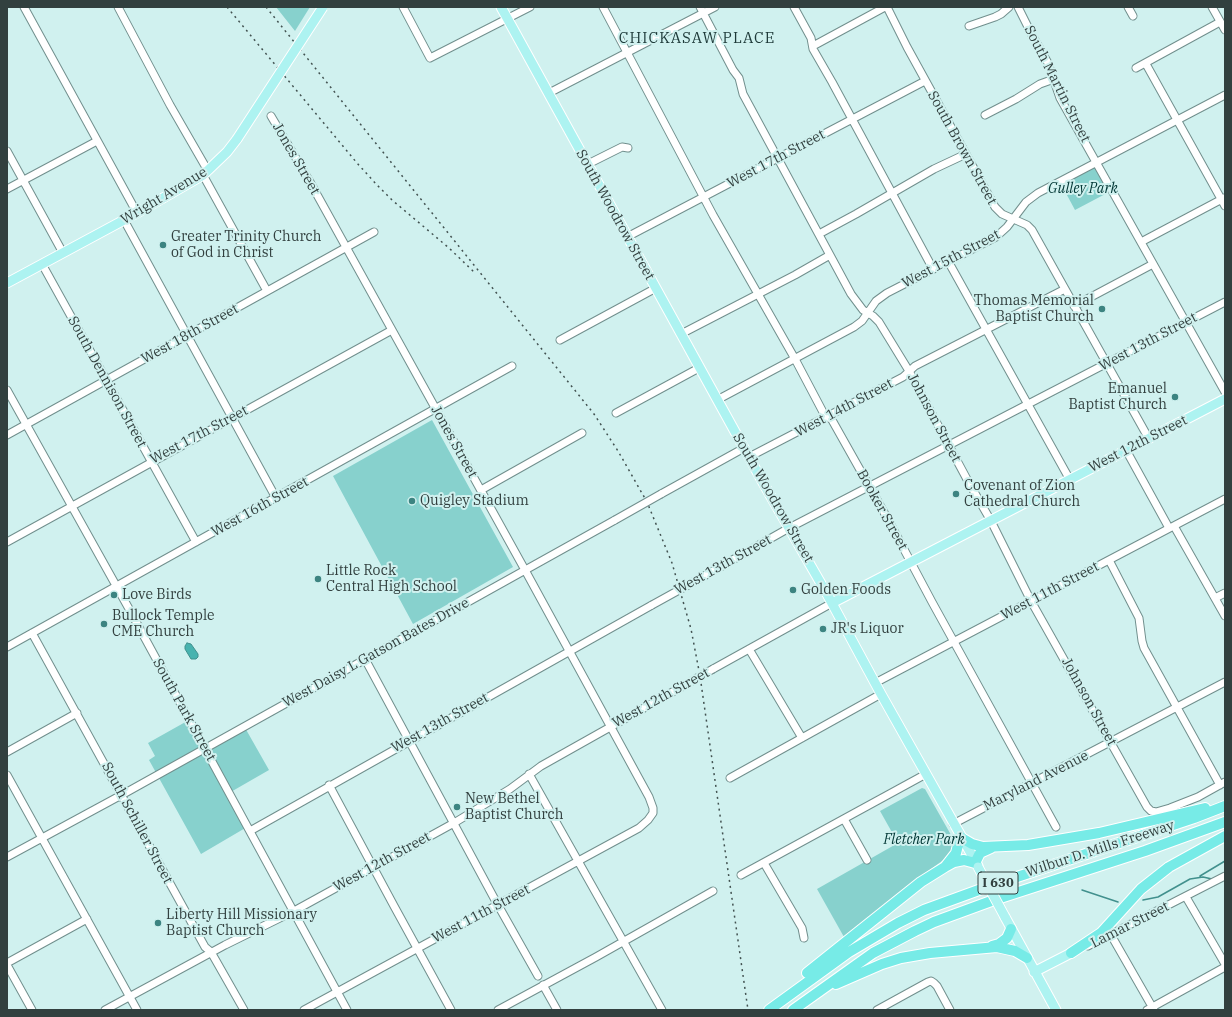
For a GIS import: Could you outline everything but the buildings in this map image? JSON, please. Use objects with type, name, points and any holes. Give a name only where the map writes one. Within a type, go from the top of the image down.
[{"type":"highway","points":[[945,867],[956,853],[960,837],[975,846],[992,847],[1028,845],[1099,833],[1190,812],[1225,801]]},
{"type":"highway","name":"Wilbur D. Mills Freeway","points":[[769,1010],[786,994],[872,937],[924,910],[987,887],[1194,818],[1225,806]]},
{"type":"highway","name":"Wilbur D. Mills Freeway","points":[[793,1010],[873,953],[914,930],[994,900],[1145,851],[1225,822]]},
{"type":"highway","points":[[1071,953],[1101,934],[1141,888],[1169,867],[1225,836]]},
{"type":"highway","points":[[765,1010],[906,893],[945,867],[962,860],[977,865],[980,853],[992,847]]},
{"type":"highway","points":[[990,947],[999,944],[1007,938],[1011,929]]},
{"type":"highway","points":[[808,998],[866,970],[901,958],[930,953],[990,947],[1002,947],[1015,951],[1027,958]]},
{"type":"main road","name":"Wright Avenue","points":[[7,284],[137,213],[206,173],[227,152],[237,139],[323,7]]},
{"type":"main road","name":"South Woodrow Street","points":[[501,7],[699,368],[832,603],[1056,1010]]},
{"type":"main road","name":"West 12th Street","points":[[832,603],[1225,399]]},
{"type":"main road","name":"Lamar Street","points":[[1034,972],[1071,953]]},
{"type":"street","points":[[24,7],[137,213]]},
{"type":"street","points":[[118,7],[206,173],[266,291]]},
{"type":"street","points":[[402,7],[430,58],[530,7]]},
{"type":"street","name":"Booker Street","points":[[603,7],[757,294],[795,359],[824,414],[832,420],[1056,827]]},
{"type":"street","points":[[549,93],[627,52],[701,10],[715,7]]},
{"type":"street","points":[[794,7],[811,38],[816,55],[853,119],[933,269]]},
{"type":"street","points":[[813,46],[886,7]]},
{"type":"street","name":"South Brown Street","points":[[886,7],[896,28],[995,207],[1002,214],[1027,225],[1032,230],[1148,439]]},
{"type":"street","points":[[969,26],[995,17],[1009,7]]},
{"type":"street","name":"South Martin Street","points":[[1018,7],[1048,63],[1060,98],[1225,392]]},
{"type":"street","points":[[1128,7],[1133,16]]},
{"type":"street","points":[[1212,7],[1225,30]]},
{"type":"street","name":"Johnson Street","points":[[701,10],[733,70],[739,78],[743,94],[851,294],[858,305],[879,322],[909,372],[990,520],[1031,601],[1147,807],[1150,811],[1158,811],[1184,803],[1222,784]]},
{"type":"street","points":[[1136,68],[1146,64],[1220,22]]},
{"type":"street","points":[[1141,242],[1224,201],[1146,64]]},
{"type":"street","points":[[985,115],[1016,99],[1040,84],[1054,79]]},
{"type":"street","name":"West 17th Street","points":[[627,237],[925,81]]},
{"type":"street","name":"West 15th Street","points":[[717,400],[854,327],[862,321],[881,297],[996,237],[1007,228],[1026,202],[1032,197],[1225,95]]},
{"type":"street","name":"Jones Street","points":[[271,116],[310,182],[436,408],[611,726],[649,797],[653,808],[653,813]]},
{"type":"street","points":[[7,189],[97,141]]},
{"type":"street","points":[[588,164],[622,147],[628,148]]},
{"type":"street","points":[[7,151],[63,253]]},
{"type":"street","points":[[819,234],[934,169],[966,154]]},
{"type":"street","points":[[124,220],[276,498]]},
{"type":"street","name":"West 18th Street","points":[[7,435],[374,232]]},
{"type":"street","points":[[681,334],[795,275],[830,255]]},
{"type":"street","points":[[948,261],[1070,480]]},
{"type":"street","name":"South Dennison Street","points":[[42,264],[196,542]]},
{"type":"street","points":[[1074,306],[1153,264]]},
{"type":"street","points":[[560,340],[656,288]]},
{"type":"street","name":"West 14th Street","points":[[749,457],[903,377],[916,366],[1065,289]]},
{"type":"street","name":"West 13th Street","points":[[250,831],[789,528],[1225,302]]},
{"type":"street","name":"West 17th Street","points":[[7,542],[392,330]]},
{"type":"street","name":"West 16th Street","points":[[7,646],[116,587],[512,366]]},
{"type":"street","points":[[616,413],[699,368]]},
{"type":"street","name":"South Park Street","points":[[7,390],[205,748],[347,1010]]},
{"type":"street","points":[[481,490],[582,433]]},
{"type":"street","name":"West Daisy L Gatson Bates Drive","points":[[7,857],[122,795],[744,448]]},
{"type":"street","points":[[1126,450],[1225,616]]},
{"type":"street","name":"West 11th Street","points":[[875,683],[1225,499]]},
{"type":"street","points":[[1109,560],[1139,618],[1144,648],[1176,707],[1222,784]]},
{"type":"street","points":[[1215,598],[1225,593]]},
{"type":"street","name":"West 12th Street","points":[[105,1010],[211,952],[294,911],[454,823],[491,801],[529,774],[611,726],[832,603]]},
{"type":"street","name":"South Schiller Street","points":[[32,633],[205,947],[211,952],[244,1010]]},
{"type":"street","points":[[749,649],[802,738]]},
{"type":"street","points":[[365,659],[538,976]]},
{"type":"street","name":"Maryland Avenue","points":[[953,824],[1225,682]]},
{"type":"street","points":[[730,778],[881,694]]},
{"type":"street","points":[[7,752],[77,713]]},
{"type":"street","points":[[529,774],[662,1010]]},
{"type":"street","points":[[741,875],[926,774]]},
{"type":"street","points":[[7,775],[137,1010]]},
{"type":"street","points":[[329,786],[451,1010]]},
{"type":"street","name":"West 11th Street","points":[[304,1010],[639,828],[653,813]]},
{"type":"street","points":[[844,819],[867,860]]},
{"type":"street","points":[[764,863],[802,928],[804,938]]},
{"type":"street","name":"Lamar Street","points":[[1071,953],[1111,935],[1224,876]]},
{"type":"street","points":[[498,1010],[713,891]]},
{"type":"street","points":[[1111,935],[1151,1009],[1225,966],[1186,897]]},
{"type":"street","points":[[32,1010],[7,964],[87,919]]},
{"type":"street","points":[[877,1010],[931,981],[938,986],[950,1010]]},
{"type":"street","points":[[543,985],[557,1010]]},
{"type":"green space","points":[[276,7],[310,7],[295,31]]},
{"type":"green space","name":"Gulley Park","points":[[1097,166],[1111,191],[1075,210],[1061,184]]},
{"type":"green space","name":"Quigley Stadium","points":[[432,420],[513,567],[413,624],[333,476]]},
{"type":"green space","points":[[189,720],[205,748],[244,726],[269,770],[229,793],[247,827],[201,854],[149,760],[155,756],[148,743]]},
{"type":"green space","name":"Fletcher Park","points":[[922,788],[925,789],[955,842],[949,856],[844,937],[817,889],[898,843],[880,811]]},
{"type":"shaded area","points":[[187,643],[191,644],[198,654],[196,659],[191,659],[185,649]]},
{"type":"waterway","points":[[1200,876],[1225,861]]},
{"type":"waterway","points":[[1143,900],[1158,897],[1190,879],[1203,877],[1212,879]]},
{"type":"waterway","points":[[1082,890],[1118,902]]},
{"type":"railway","points":[[227,7],[377,185],[474,272]]},
{"type":"railway","points":[[266,7],[594,414],[618,451],[647,502],[672,563],[691,629],[700,676],[748,1010]]},
{"type":"place","name":"Greater Trinity Church of God in Christ","points":[[163,245]]},
{"type":"place","name":"Thomas Memorial Baptist Church","points":[[1102,309]]},
{"type":"place","name":"Emanuel Baptist Church","points":[[1175,397]]},
{"type":"place","name":"Covenant of Zion Cathedral Church","points":[[956,494]]},
{"type":"place","name":"Quigley Stadium","points":[[412,501]]},
{"type":"place","name":"Little Rock Central High School","points":[[318,579]]},
{"type":"place","name":"Golden Foods","points":[[793,590]]},
{"type":"place","name":"Love Birds","points":[[114,595]]},
{"type":"place","name":"Bullock Temple CME Church","points":[[104,624]]},
{"type":"place","name":"JR's Liquor","points":[[823,629]]},
{"type":"place","name":"New Bethel Baptist Church","points":[[457,807]]},
{"type":"place","name":"Liberty Hill Missionary Baptist Church","points":[[158,923]]},
{"type":"district","name":"CHICKASAW PLACE","points":[[697,39]]}]
